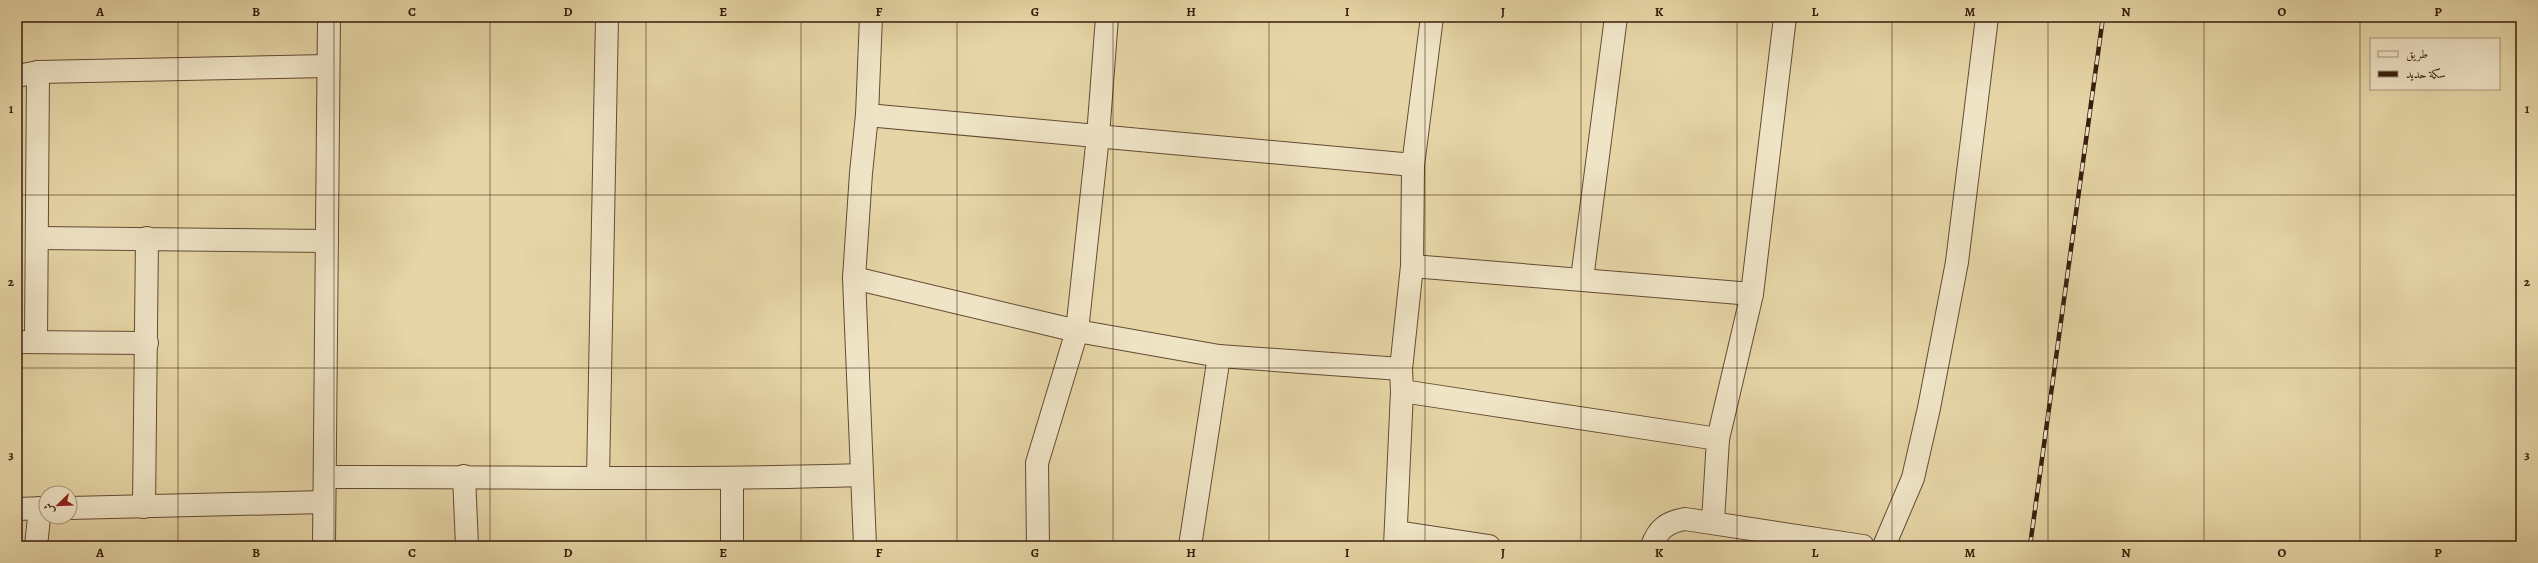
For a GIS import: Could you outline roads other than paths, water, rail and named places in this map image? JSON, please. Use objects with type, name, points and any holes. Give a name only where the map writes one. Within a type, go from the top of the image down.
[{"type":"street","points":[[324,546],[329,17]]},
{"type":"street","points":[[598,478],[607,17]]},
{"type":"street","points":[[865,546],[854,278],[860,173],[867,115],[871,17]]},
{"type":"street","points":[[1038,546],[1037,463],[1077,331],[1098,136],[1107,17]]},
{"type":"street","points":[[1432,17],[1413,164],[1412,266],[1401,369],[1402,392],[1396,539],[1489,546]]},
{"type":"street","points":[[1582,279],[1616,17]]},
{"type":"street","points":[[1713,522],[1718,439],[1752,294],[1785,17]]},
{"type":"street","points":[[1884,546],[1913,478],[1934,385],[1957,262],[1987,17]]},
{"type":"street","points":[[17,76],[38,72],[328,66]]},
{"type":"street","points":[[38,72],[38,238],[26,342],[147,343]]},
{"type":"street","points":[[867,115],[1413,164]]},
{"type":"street","points":[[38,238],[327,241]]},
{"type":"street","points":[[144,507],[147,238]]},
{"type":"street","points":[[1412,266],[1752,294]]},
{"type":"street","points":[[854,278],[1077,331],[1219,356],[1401,369]]},
{"type":"street","points":[[1190,546],[1219,356]]},
{"type":"street","points":[[1402,392],[1718,439]]},
{"type":"street","points":[[324,477],[464,476],[732,479],[862,475]]},
{"type":"street","points":[[464,476],[467,546]]},
{"type":"street","points":[[732,479],[732,546]]},
{"type":"street","points":[[78,508],[324,502]]},
{"type":"street","points":[[17,509],[38,508]]},
{"type":"street","points":[[1652,546],[1663,527],[1673,521],[1685,519],[1713,522],[1863,546]]},
{"type":"street","points":[[36,546],[40,525]]},
{"type":"railway","points":[[2030,546],[2103,17]]}]
